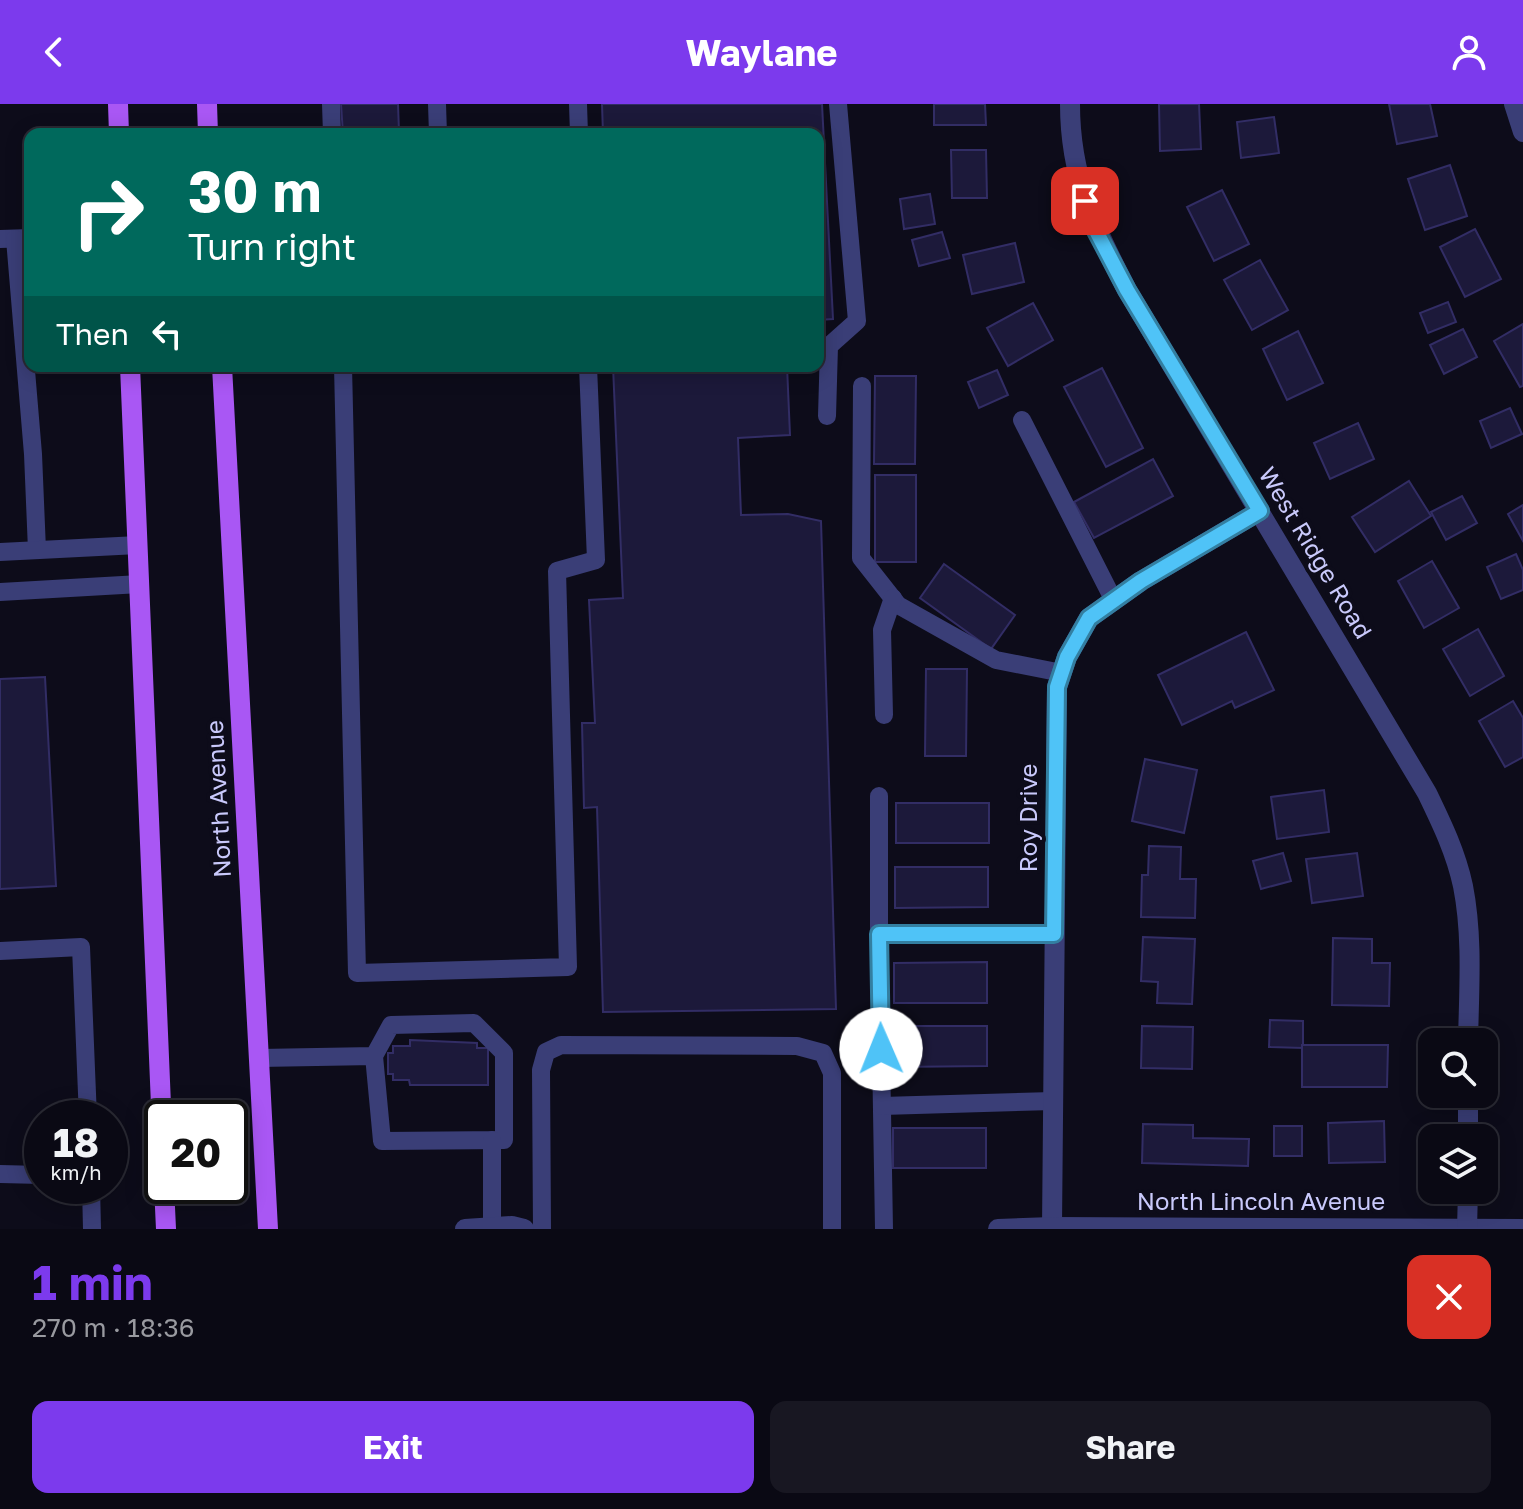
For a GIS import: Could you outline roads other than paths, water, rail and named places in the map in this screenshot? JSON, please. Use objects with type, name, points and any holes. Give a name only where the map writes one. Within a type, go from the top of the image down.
[{"type":"main road","points":[[118,104],[119,128]]},
{"type":"main road","points":[[207,104],[208,128]]},
{"type":"main road","points":[[130,372],[161,1100]]},
{"type":"main road","name":"North Avenue","points":[[222,372],[268,1229]]},
{"type":"main road","points":[[165,1204],[166,1229]]},
{"type":"street","name":"West Ridge Road","points":[[1070,104],[1076,175],[1094,227],[1127,290],[1427,793],[1447,835],[1463,887],[1469,935],[1468,1028]]},
{"type":"street","points":[[1514,104],[1523,132]]},
{"type":"street","name":"Roy Drive","points":[[1052,1227],[1057,687],[1067,657],[1089,618],[1141,581],[1260,511]]},
{"type":"street","points":[[1467,1229],[1468,1204]]},
{"type":"street","points":[[465,1229],[510,1228]]},
{"type":"street","name":"North Lincoln Avenue","points":[[998,1229],[1523,1229]]},
{"type":"lane","points":[[331,104],[332,128]]},
{"type":"lane","points":[[437,104],[438,128]]},
{"type":"lane","points":[[578,104],[579,128]]},
{"type":"lane","points":[[827,416],[829,346],[857,321],[838,104]]},
{"type":"lane","points":[[15,239],[24,346]]},
{"type":"lane","points":[[26,372],[37,550]]},
{"type":"lane","points":[[343,372],[357,973],[568,967],[557,571],[596,560],[588,372]]},
{"type":"lane","points":[[862,386],[861,558],[898,605],[996,660],[1062,673]]},
{"type":"lane","points":[[1022,420],[1114,601]]},
{"type":"lane","points":[[0,552],[138,545]]},
{"type":"lane","points":[[0,592],[140,584]]},
{"type":"lane","points":[[884,715],[882,630],[893,598]]},
{"type":"lane","points":[[879,796],[884,1229]]},
{"type":"lane","points":[[879,934],[1054,934]]},
{"type":"lane","points":[[0,951],[81,947],[87,1100]]},
{"type":"lane","points":[[474,1023],[504,1053],[504,1140],[382,1141],[374,1056],[391,1025],[474,1023]]},
{"type":"lane","points":[[542,1229],[541,1070],[546,1052],[561,1045],[797,1046],[823,1053],[832,1073],[832,1229]]},
{"type":"lane","points":[[259,1058],[374,1056]]},
{"type":"lane","points":[[882,1106],[1053,1101]]},
{"type":"lane","points":[[492,1140],[510,1228]]},
{"type":"lane","points":[[0,1174],[24,1175]]},
{"type":"lane","points":[[91,1204],[92,1229]]}]
